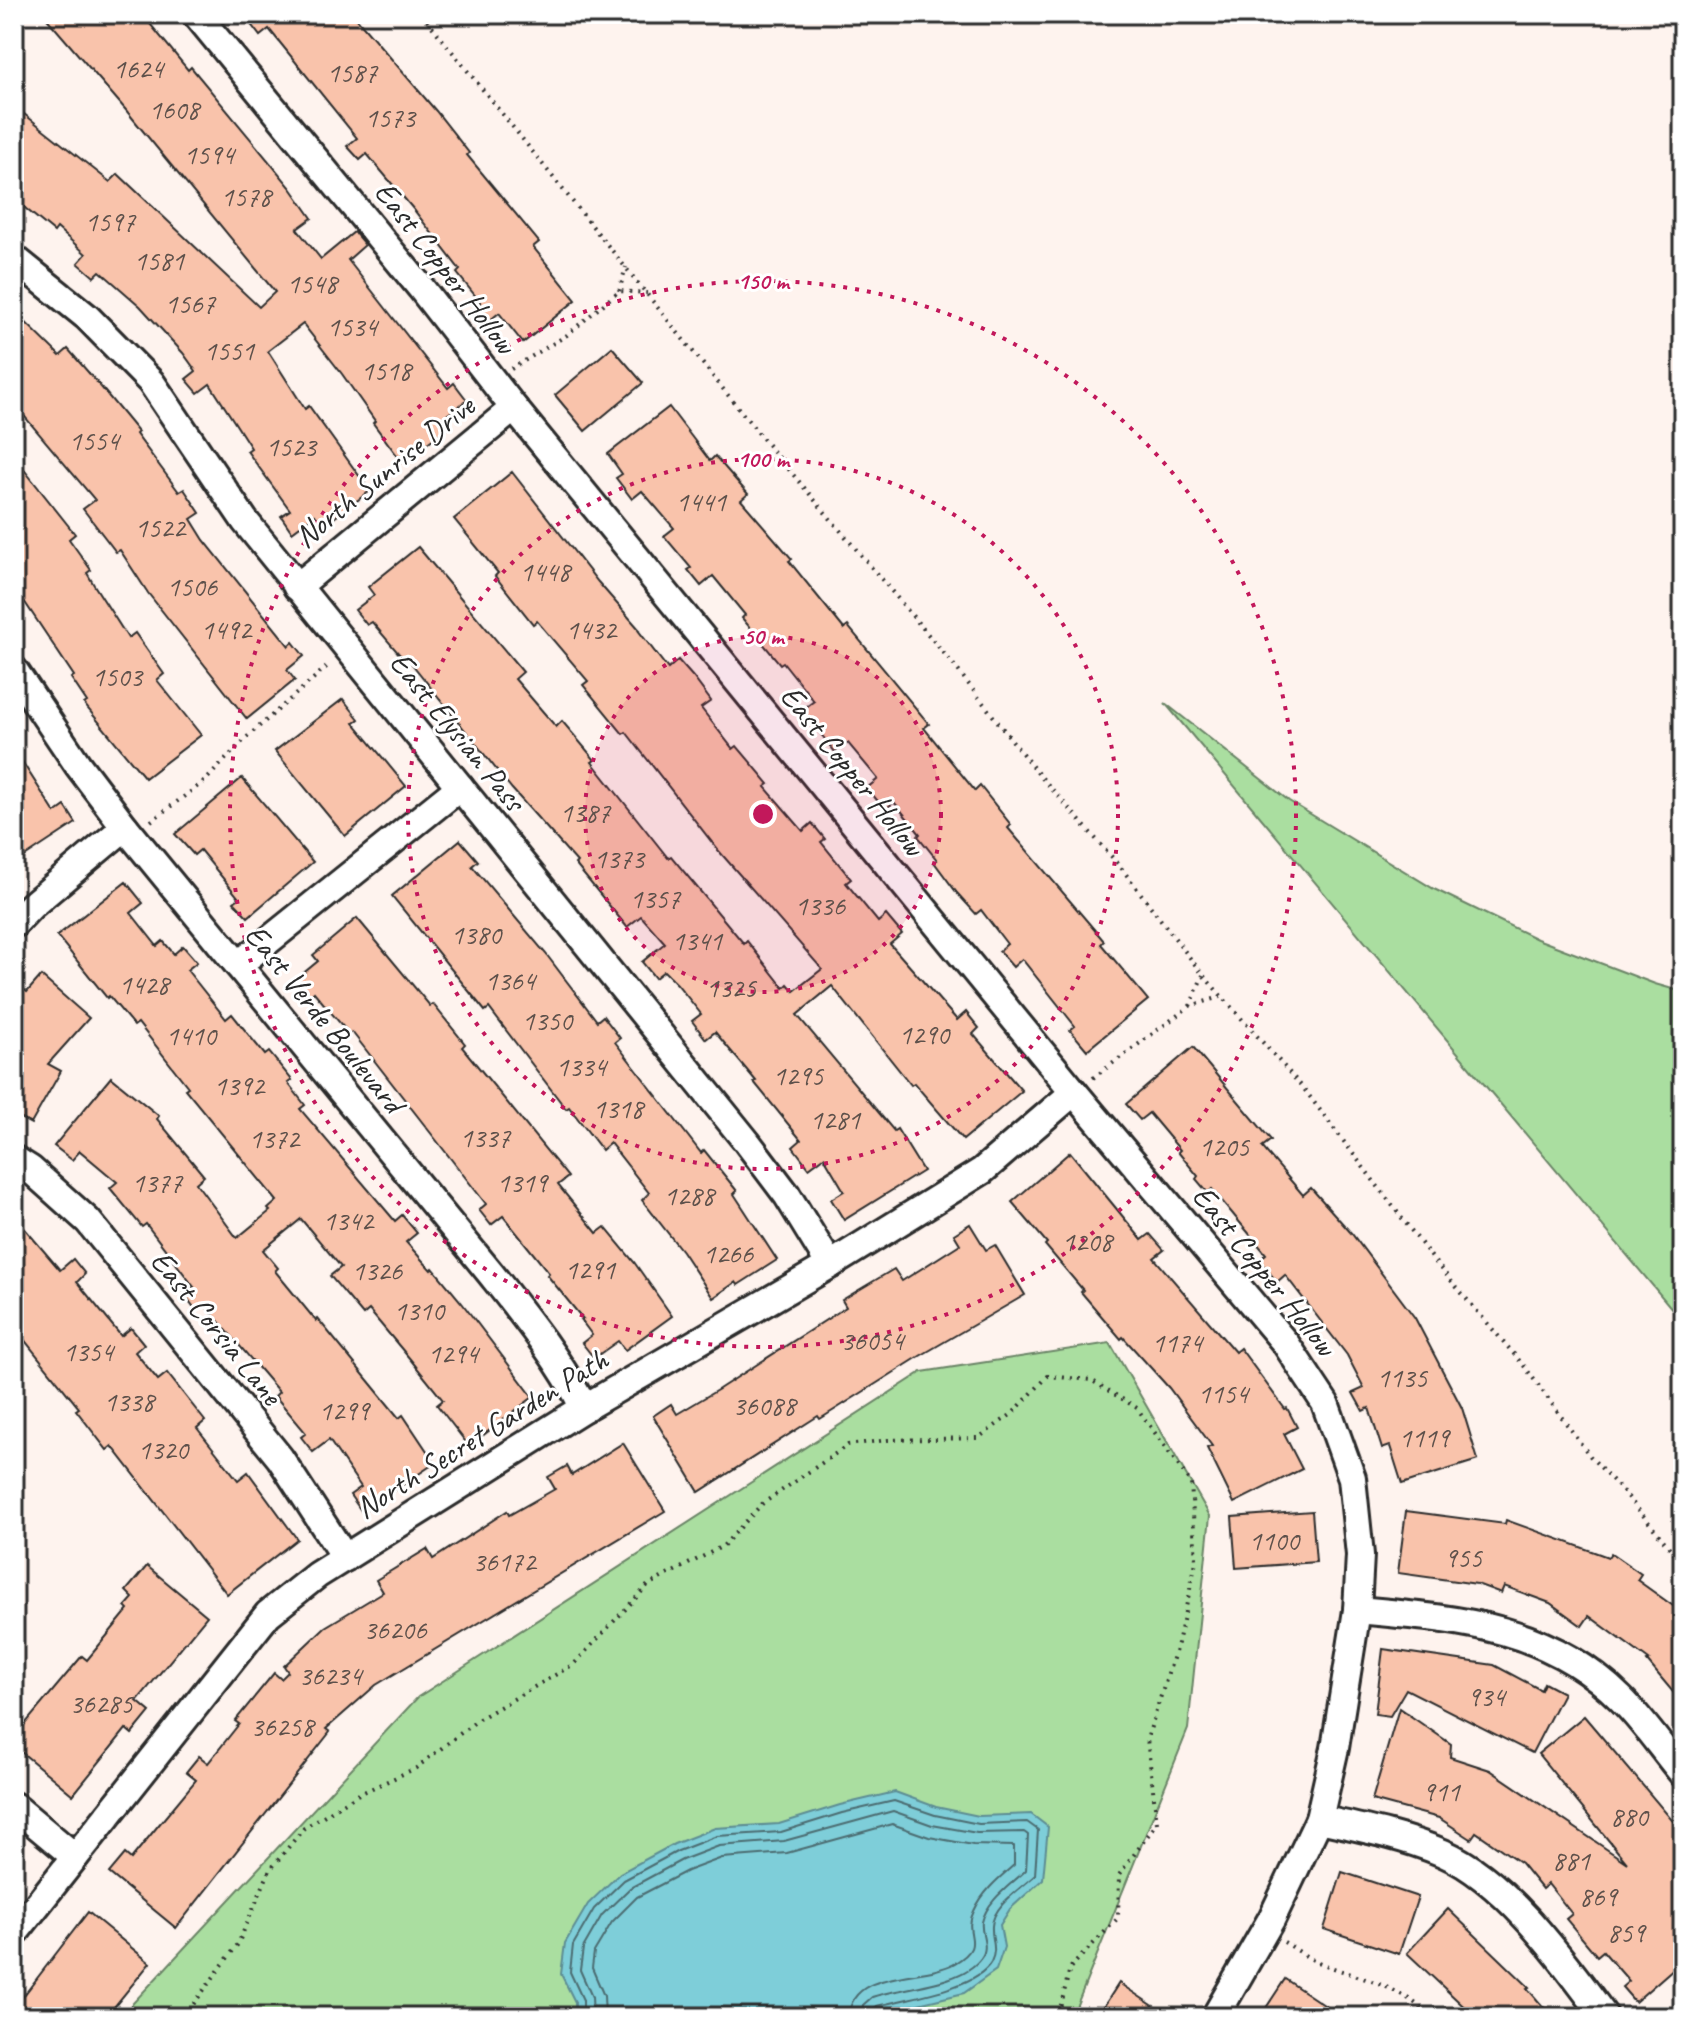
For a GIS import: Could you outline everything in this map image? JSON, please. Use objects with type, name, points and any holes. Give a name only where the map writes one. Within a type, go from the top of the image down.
[{"type":"street","name":"East Copper Hollow","points":[[196,14],[1074,1092],[1286,1344],[1325,1403],[1352,1478],[1360,1555],[1357,1610],[1335,1748],[1319,1819],[1264,1932],[1215,2017]]},
{"type":"street","name":"East Elysian Pass","points":[[14,258],[87,317],[151,382],[245,521],[747,1142],[787,1195],[830,1265]]},
{"type":"street","name":"North Sunrise Drive","points":[[297,587],[514,408]]},
{"type":"street","name":"East Verde Boulevard","points":[[14,670],[78,765],[125,827],[501,1287],[555,1359],[584,1408]]},
{"type":"street","points":[[238,965],[460,787]]},
{"type":"street","points":[[14,924],[125,827]]},
{"type":"street","name":"North Secret Garden Path","points":[[14,1934],[268,1614],[317,1575],[584,1408],[830,1265],[982,1171],[1074,1092]]},
{"type":"street","name":"East Corsia Lane","points":[[14,1159],[30,1169],[88,1221],[280,1458],[345,1558]]},
{"type":"street","points":[[1357,1610],[1464,1620],[1511,1632],[1570,1658],[1619,1697],[1683,1774]]},
{"type":"street","points":[[14,1806],[75,1857]]},
{"type":"street","points":[[1319,1819],[1386,1833],[1445,1854],[1485,1880],[1533,1925],[1605,2017]]},
{"type":"path","points":[[422,14],[764,440],[953,664],[1035,770],[1119,865],[1221,997],[1304,1089],[1436,1263],[1525,1367],[1590,1456],[1683,1564]]},
{"type":"path","points":[[492,380],[567,335],[619,291],[626,266]]},
{"type":"path","points":[[619,291],[647,293]]},
{"type":"path","points":[[125,827],[152,821],[205,781],[246,738],[348,650]]},
{"type":"path","points":[[1190,1006],[1203,975]]},
{"type":"path","points":[[1074,1092],[1190,1006],[1221,997]]},
{"type":"path","points":[[184,2017],[238,1944],[270,1870],[304,1828],[357,1795],[416,1768],[479,1719],[574,1664],[648,1585],[723,1546],[762,1504],[848,1445],[888,1440],[978,1438],[1012,1414],[1048,1376],[1091,1380],[1137,1408],[1191,1483],[1196,1562],[1178,1643],[1147,1739],[1157,1823],[1119,1875],[1118,1918],[1070,1968],[1058,2017]]},
{"type":"path","points":[[1264,1932],[1310,1958],[1406,1997],[1430,2017]]},
{"type":"green space","points":[[1165,703],[1289,801],[1434,889],[1537,939],[1683,992],[1683,1322]]},
{"type":"green space","points":[[1110,1343],[1210,1516],[1188,1729],[1072,2017],[120,2017],[418,1697],[922,1372]]},
{"type":"water","points":[[895,1792],[936,1807],[979,1816],[1031,1814],[1048,1827],[1043,1879],[1010,1909],[1000,1925],[1004,1947],[996,1970],[964,1993],[864,2017],[575,2017],[575,2002],[561,1974],[565,1943],[588,1904],[620,1873],[674,1844],[715,1828],[779,1824]]},
{"type":"building","points":[[43,14],[142,14],[188,70],[191,67],[291,188],[312,218],[297,229],[321,259],[354,232],[365,245],[348,260],[448,388],[454,383],[467,400],[443,418],[450,426],[402,462],[342,374],[303,324],[268,351],[305,409],[309,406],[370,491],[323,526],[315,515],[292,532],[281,516],[290,510],[247,451],[251,448],[210,384],[198,393],[186,379],[196,371],[140,306],[100,271],[94,277],[78,263],[86,254],[57,228],[54,232],[14,199],[14,106],[110,182],[118,174],[259,307],[275,292]]},
{"type":"building","points":[[243,14],[353,14],[436,111],[469,153],[467,155],[539,242],[533,247],[576,300],[523,343],[499,313],[489,321],[477,306],[481,303],[457,273],[460,270],[414,210],[367,154],[360,160],[347,146],[357,138],[269,29],[260,36]]},
{"type":"building","points":[[14,311],[60,356],[68,349],[101,387],[138,432],[136,434],[179,492],[184,489],[200,513],[191,519],[204,540],[289,646],[293,642],[304,656],[287,670],[295,680],[247,719],[148,593],[120,550],[116,552],[83,509],[95,500],[14,404]]},
{"type":"building","points":[[612,347],[643,383],[585,431],[555,395]]},
{"type":"building","points":[[669,407],[710,461],[715,456],[748,494],[741,500],[792,559],[789,561],[844,629],[848,626],[929,724],[924,728],[975,791],[980,786],[1011,825],[1008,828],[1104,941],[1101,944],[1148,1000],[1087,1050],[1070,1030],[1075,1026],[1022,959],[1013,967],[999,951],[1007,944],[981,910],[976,914],[957,893],[934,862],[937,860],[918,836],[920,834],[894,802],[885,810],[867,788],[878,779],[848,743],[835,752],[802,710],[814,701],[742,618],[745,615],[713,576],[701,586],[688,570],[691,568],[664,536],[674,528],[642,491],[632,499],[616,478],[622,474],[608,454]]},
{"type":"building","points":[[14,457],[75,534],[69,539],[91,570],[87,573],[94,585],[128,638],[135,633],[164,674],[157,680],[201,735],[145,778],[84,704],[87,702],[71,678],[74,676],[14,586]]},
{"type":"building","points":[[512,472],[668,669],[678,660],[693,677],[711,701],[701,708],[733,749],[737,746],[769,784],[765,787],[803,831],[812,823],[825,839],[821,842],[851,879],[846,883],[878,922],[886,915],[902,934],[890,944],[957,1020],[966,1012],[979,1028],[973,1034],[1022,1091],[963,1140],[914,1083],[911,1085],[832,986],[797,1015],[894,1131],[897,1129],[923,1171],[844,1220],[831,1199],[844,1191],[824,1157],[809,1168],[793,1147],[801,1140],[756,1081],[715,1032],[706,1039],[692,1021],[701,1014],[677,984],[664,971],[655,978],[642,962],[665,943],[641,916],[627,927],[575,864],[577,862],[512,789],[408,659],[405,661],[372,622],[367,625],[355,610],[374,595],[368,587],[418,547],[523,672],[515,679],[556,727],[562,721],[668,858],[671,856],[744,944],[747,941],[784,988],[788,984],[794,991],[822,969],[718,850],[626,732],[623,734],[583,685],[588,681],[537,621],[533,624],[495,576],[498,573],[454,519]]},
{"type":"building","points":[[343,699],[359,719],[354,723],[406,786],[345,836],[275,751]]},
{"type":"building","points":[[14,749],[55,813],[65,806],[76,823],[14,864]]},
{"type":"building","points":[[242,778],[313,862],[248,917],[234,902],[239,898],[200,850],[194,855],[175,834]]},
{"type":"building","points":[[460,840],[478,861],[472,866],[597,1021],[603,1016],[620,1038],[615,1042],[701,1153],[704,1150],[737,1191],[734,1194],[777,1260],[713,1298],[682,1251],[642,1200],[649,1193],[610,1143],[602,1150],[569,1107],[566,1109],[489,1008],[485,1011],[392,896]]},
{"type":"building","points":[[126,882],[143,903],[131,913],[157,946],[163,941],[174,954],[183,946],[197,962],[187,970],[226,1019],[232,1014],[265,1055],[269,1052],[292,1080],[288,1083],[305,1105],[300,1109],[395,1221],[402,1215],[417,1233],[406,1242],[462,1303],[533,1397],[469,1446],[437,1405],[443,1400],[410,1359],[369,1310],[363,1315],[330,1276],[341,1267],[301,1219],[263,1250],[278,1268],[275,1271],[316,1321],[318,1319],[399,1418],[403,1415],[435,1463],[362,1512],[350,1495],[361,1487],[329,1440],[313,1452],[301,1437],[306,1433],[275,1396],[279,1392],[204,1304],[196,1310],[184,1294],[194,1287],[146,1224],[142,1227],[110,1188],[117,1182],[80,1151],[72,1160],[54,1146],[111,1077],[159,1116],[157,1119],[204,1176],[196,1183],[237,1238],[270,1211],[268,1209],[277,1201],[185,1089],[188,1087],[138,1023],[134,1026],[109,996],[107,998],[57,936]]},
{"type":"building","points":[[357,918],[430,1006],[433,1004],[465,1044],[462,1047],[568,1177],[558,1185],[597,1233],[605,1227],[672,1316],[625,1350],[618,1341],[594,1358],[582,1343],[592,1335],[547,1275],[549,1273],[503,1216],[491,1225],[479,1210],[486,1204],[352,1032],[349,1034],[314,992],[308,998],[294,981],[318,961],[313,955]]},
{"type":"building","points":[[41,976],[89,1018],[48,1064],[61,1071],[31,1124],[14,1115],[14,981],[27,992]]},
{"type":"building","points":[[1193,1047],[1271,1140],[1262,1147],[1303,1195],[1311,1188],[1352,1234],[1415,1318],[1462,1408],[1478,1460],[1402,1484],[1390,1446],[1382,1449],[1369,1408],[1363,1411],[1353,1393],[1364,1388],[1347,1355],[1285,1275],[1277,1282],[1259,1260],[1266,1254],[1212,1189],[1208,1193],[1196,1179],[1198,1176],[1178,1152],[1180,1150],[1149,1113],[1140,1120],[1126,1104]]},
{"type":"building","points":[[1070,1152],[1142,1240],[1150,1234],[1164,1250],[1154,1258],[1235,1352],[1240,1348],[1287,1408],[1297,1427],[1284,1434],[1302,1469],[1234,1503],[1207,1448],[1212,1446],[1169,1388],[1081,1292],[1083,1290],[1045,1245],[1047,1243],[1012,1202]]},
{"type":"building","points":[[14,1216],[60,1270],[73,1259],[85,1274],[77,1282],[121,1336],[131,1328],[144,1344],[135,1352],[158,1380],[167,1373],[205,1421],[197,1428],[238,1480],[248,1472],[297,1539],[227,1594],[112,1446],[107,1450],[76,1410],[79,1408],[14,1327]]},
{"type":"building","points":[[970,1224],[986,1250],[995,1245],[1025,1295],[820,1419],[818,1416],[699,1492],[653,1416],[671,1404],[677,1414],[719,1389],[846,1307],[842,1300],[894,1269],[902,1281],[960,1244],[954,1234]]},
{"type":"building","points":[[623,1443],[665,1511],[376,1685],[326,1729],[330,1732],[176,1928],[109,1873],[125,1854],[131,1859],[196,1780],[186,1772],[199,1756],[208,1763],[239,1724],[235,1721],[274,1673],[281,1679],[288,1672],[284,1666],[325,1627],[383,1592],[376,1580],[427,1549],[433,1559],[507,1511],[509,1515],[555,1489],[548,1477],[567,1466],[572,1475]]},
{"type":"building","points":[[1312,1511],[1316,1562],[1236,1568],[1232,1517]]},
{"type":"building","points":[[1406,1511],[1505,1524],[1506,1520],[1608,1557],[1611,1553],[1641,1574],[1637,1580],[1683,1613],[1683,1704],[1649,1660],[1589,1616],[1582,1626],[1550,1603],[1504,1586],[1501,1593],[1477,1584],[1398,1573]]},
{"type":"building","points":[[147,1566],[207,1616],[137,1701],[150,1712],[132,1734],[126,1729],[73,1795],[14,1746],[14,1737],[82,1656],[87,1660],[128,1610],[125,1607],[133,1598],[126,1591]]},
{"type":"building","points":[[1383,1649],[1494,1665],[1541,1690],[1544,1683],[1563,1693],[1532,1753],[1406,1689],[1390,1716],[1375,1714]]},
{"type":"building","points":[[1399,1708],[1451,1744],[1450,1757],[1490,1770],[1627,1863],[1538,1754],[1584,1716],[1683,1833],[1683,1960],[1635,2002],[1622,1987],[1629,1981],[1603,1951],[1597,1956],[1566,1919],[1572,1914],[1548,1884],[1542,1889],[1521,1863],[1476,1832],[1471,1839],[1439,1818],[1372,1800]]},
{"type":"building","points":[[1342,1872],[1418,1897],[1399,1954],[1324,1929]]},
{"type":"building","points":[[1448,1909],[1529,1987],[1552,2017],[1475,2017],[1407,1953]]},
{"type":"building","points":[[88,1912],[150,1963],[106,2017],[27,2017],[15,2007]]},
{"type":"building","points":[[1285,1979],[1342,2017],[1260,2017]]},
{"type":"building","points":[[1119,1983],[1170,2017],[1097,2017]]}]
